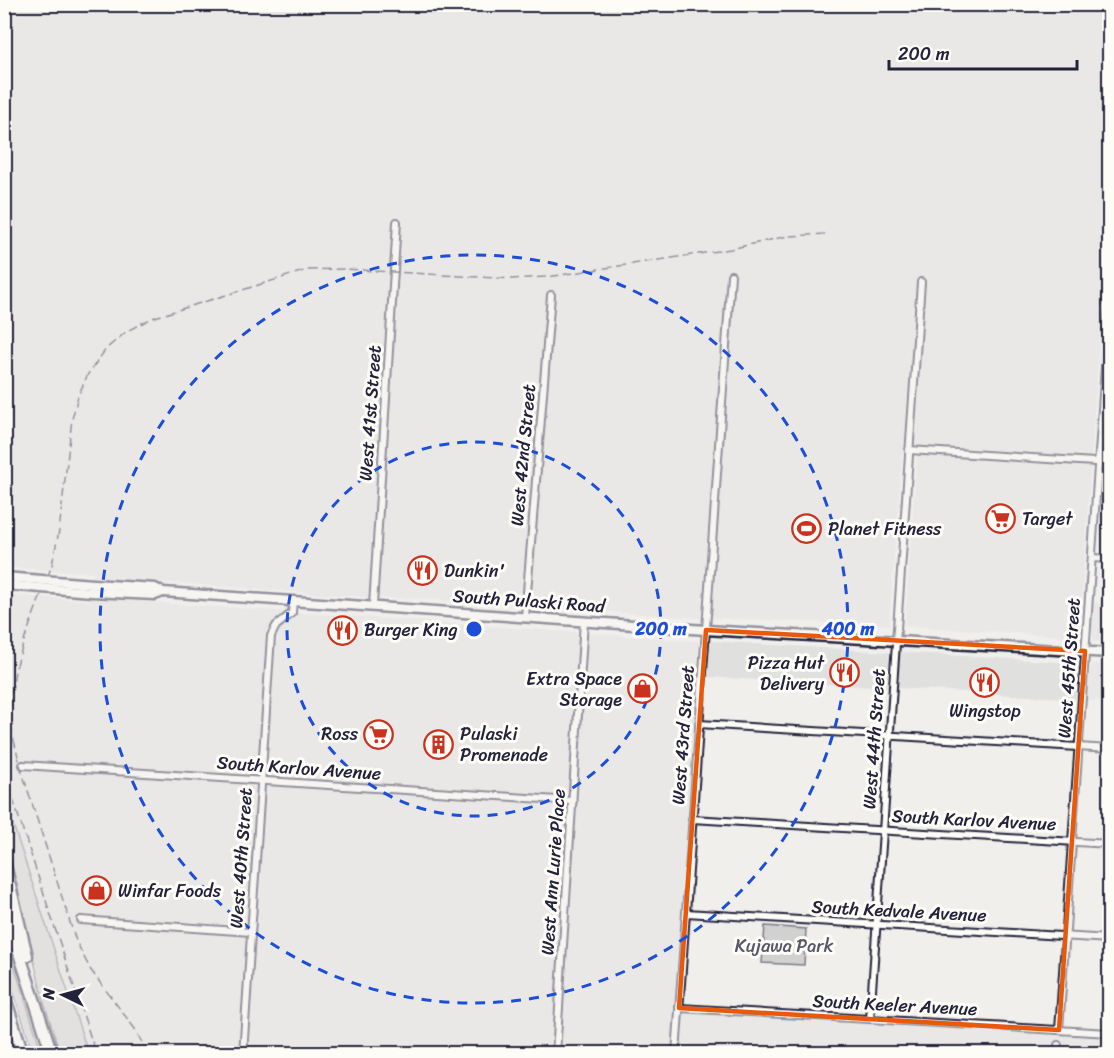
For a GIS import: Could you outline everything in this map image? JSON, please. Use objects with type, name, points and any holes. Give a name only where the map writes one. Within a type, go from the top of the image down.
[{"type":"highway","points":[[4,861],[36,1004]]},
{"type":"highway","points":[[4,907],[52,1053]]},
{"type":"highway","points":[[4,995],[23,1053]]},
{"type":"highway","points":[[4,1006],[16,1030]]},
{"type":"main road","name":"South Pulaski Road","points":[[4,577],[155,588],[163,592],[706,630],[1110,653]]},
{"type":"main road","name":"South Pulaski Road","points":[[4,585],[155,595],[163,592]]},
{"type":"street","name":"West 41st Street","points":[[373,606],[397,222]]},
{"type":"street","name":"West 43rd Street","points":[[676,1053],[731,275]]},
{"type":"street","name":"West 44th Street","points":[[870,1019],[921,282]]},
{"type":"street","name":"West 42nd Street","points":[[525,617],[551,295]]},
{"type":"street","name":"West 45th Street","points":[[1059,1030],[1098,463],[1107,367],[1109,308]]},
{"type":"street","points":[[909,450],[1110,463]]},
{"type":"street","points":[[1092,558],[1110,559]]},
{"type":"street","name":"West 40th Street","points":[[243,1053],[271,636],[276,626],[292,613],[293,600]]},
{"type":"street","name":"West Ann Lurie Place","points":[[556,1053],[584,621]]},
{"type":"street","points":[[699,724],[1110,749]]},
{"type":"street","name":"South Karlov Avenue","points":[[24,765],[573,801]]},
{"type":"street","name":"South Karlov Avenue","points":[[692,819],[1110,843]]},
{"type":"street","name":"South Kedvale Avenue","points":[[686,913],[1110,939]]},
{"type":"street","points":[[81,920],[251,932]]},
{"type":"street","name":"South Keeler Avenue","points":[[679,1008],[1110,1033]]},
{"type":"street","points":[[1057,1053],[1058,1045]]},
{"type":"highlighted area","points":[[706,630],[1085,651],[1059,1030],[679,1008]]},
{"type":"shaded area","points":[[4,5],[1109,5],[1109,272],[1104,272],[1079,637],[905,626],[917,454],[902,452],[889,625],[711,618],[720,495],[710,494],[701,618],[93,577],[93,573],[5,567]]},
{"type":"shaded area","points":[[4,595],[91,601],[92,598],[699,641],[674,1012],[1109,1038],[1109,1053],[88,1053],[5,797]]},
{"type":"shaded area","points":[[1093,603],[1109,604],[1109,642],[1093,641],[1091,627]]},
{"type":"shaded area","points":[[710,641],[889,652],[888,688],[708,677]]},
{"type":"shaded area","points":[[899,652],[1078,663],[1080,677],[1078,699],[897,688]]},
{"type":"shaded area","points":[[1092,664],[1109,665],[1109,701],[1086,700]]},
{"type":"green space","points":[[1104,272],[1109,272],[1109,305],[1102,305]]},
{"type":"green space","points":[[4,797],[88,1053],[60,1053],[44,1002],[5,844]]},
{"type":"green space","name":"Kujawa Park","points":[[765,926],[806,929],[804,965],[762,963]]},
{"type":"green space","points":[[4,937],[42,1053],[33,1053],[5,965]]},
{"type":"railway","points":[[148,1054],[135,1029],[90,969],[76,941],[22,772],[12,733],[10,703],[15,671],[25,638],[52,565],[59,531],[72,419],[78,396],[88,374],[106,349],[127,331],[152,318],[307,270],[343,269],[512,279],[547,277],[731,249],[788,236],[825,234]]},
{"type":"railway","points":[[4,772],[96,1054]]},
{"type":"place","name":"Target","points":[[1001,519]]},
{"type":"place","name":"Planet Fitness","points":[[807,529]]},
{"type":"place","name":"Dunkin'","points":[[423,571]]},
{"type":"place","name":"Burger King","points":[[343,630]]},
{"type":"place","name":"Pizza Hut Delivery","points":[[845,673]]},
{"type":"place","name":"Wingstop","points":[[985,682]]},
{"type":"place","name":"Extra Space Storage","points":[[643,689]]},
{"type":"place","name":"Ross","points":[[379,734]]},
{"type":"place","name":"Pulaski Promenade","points":[[439,744]]},
{"type":"place","name":"Winfar Foods","points":[[97,891]]}]
